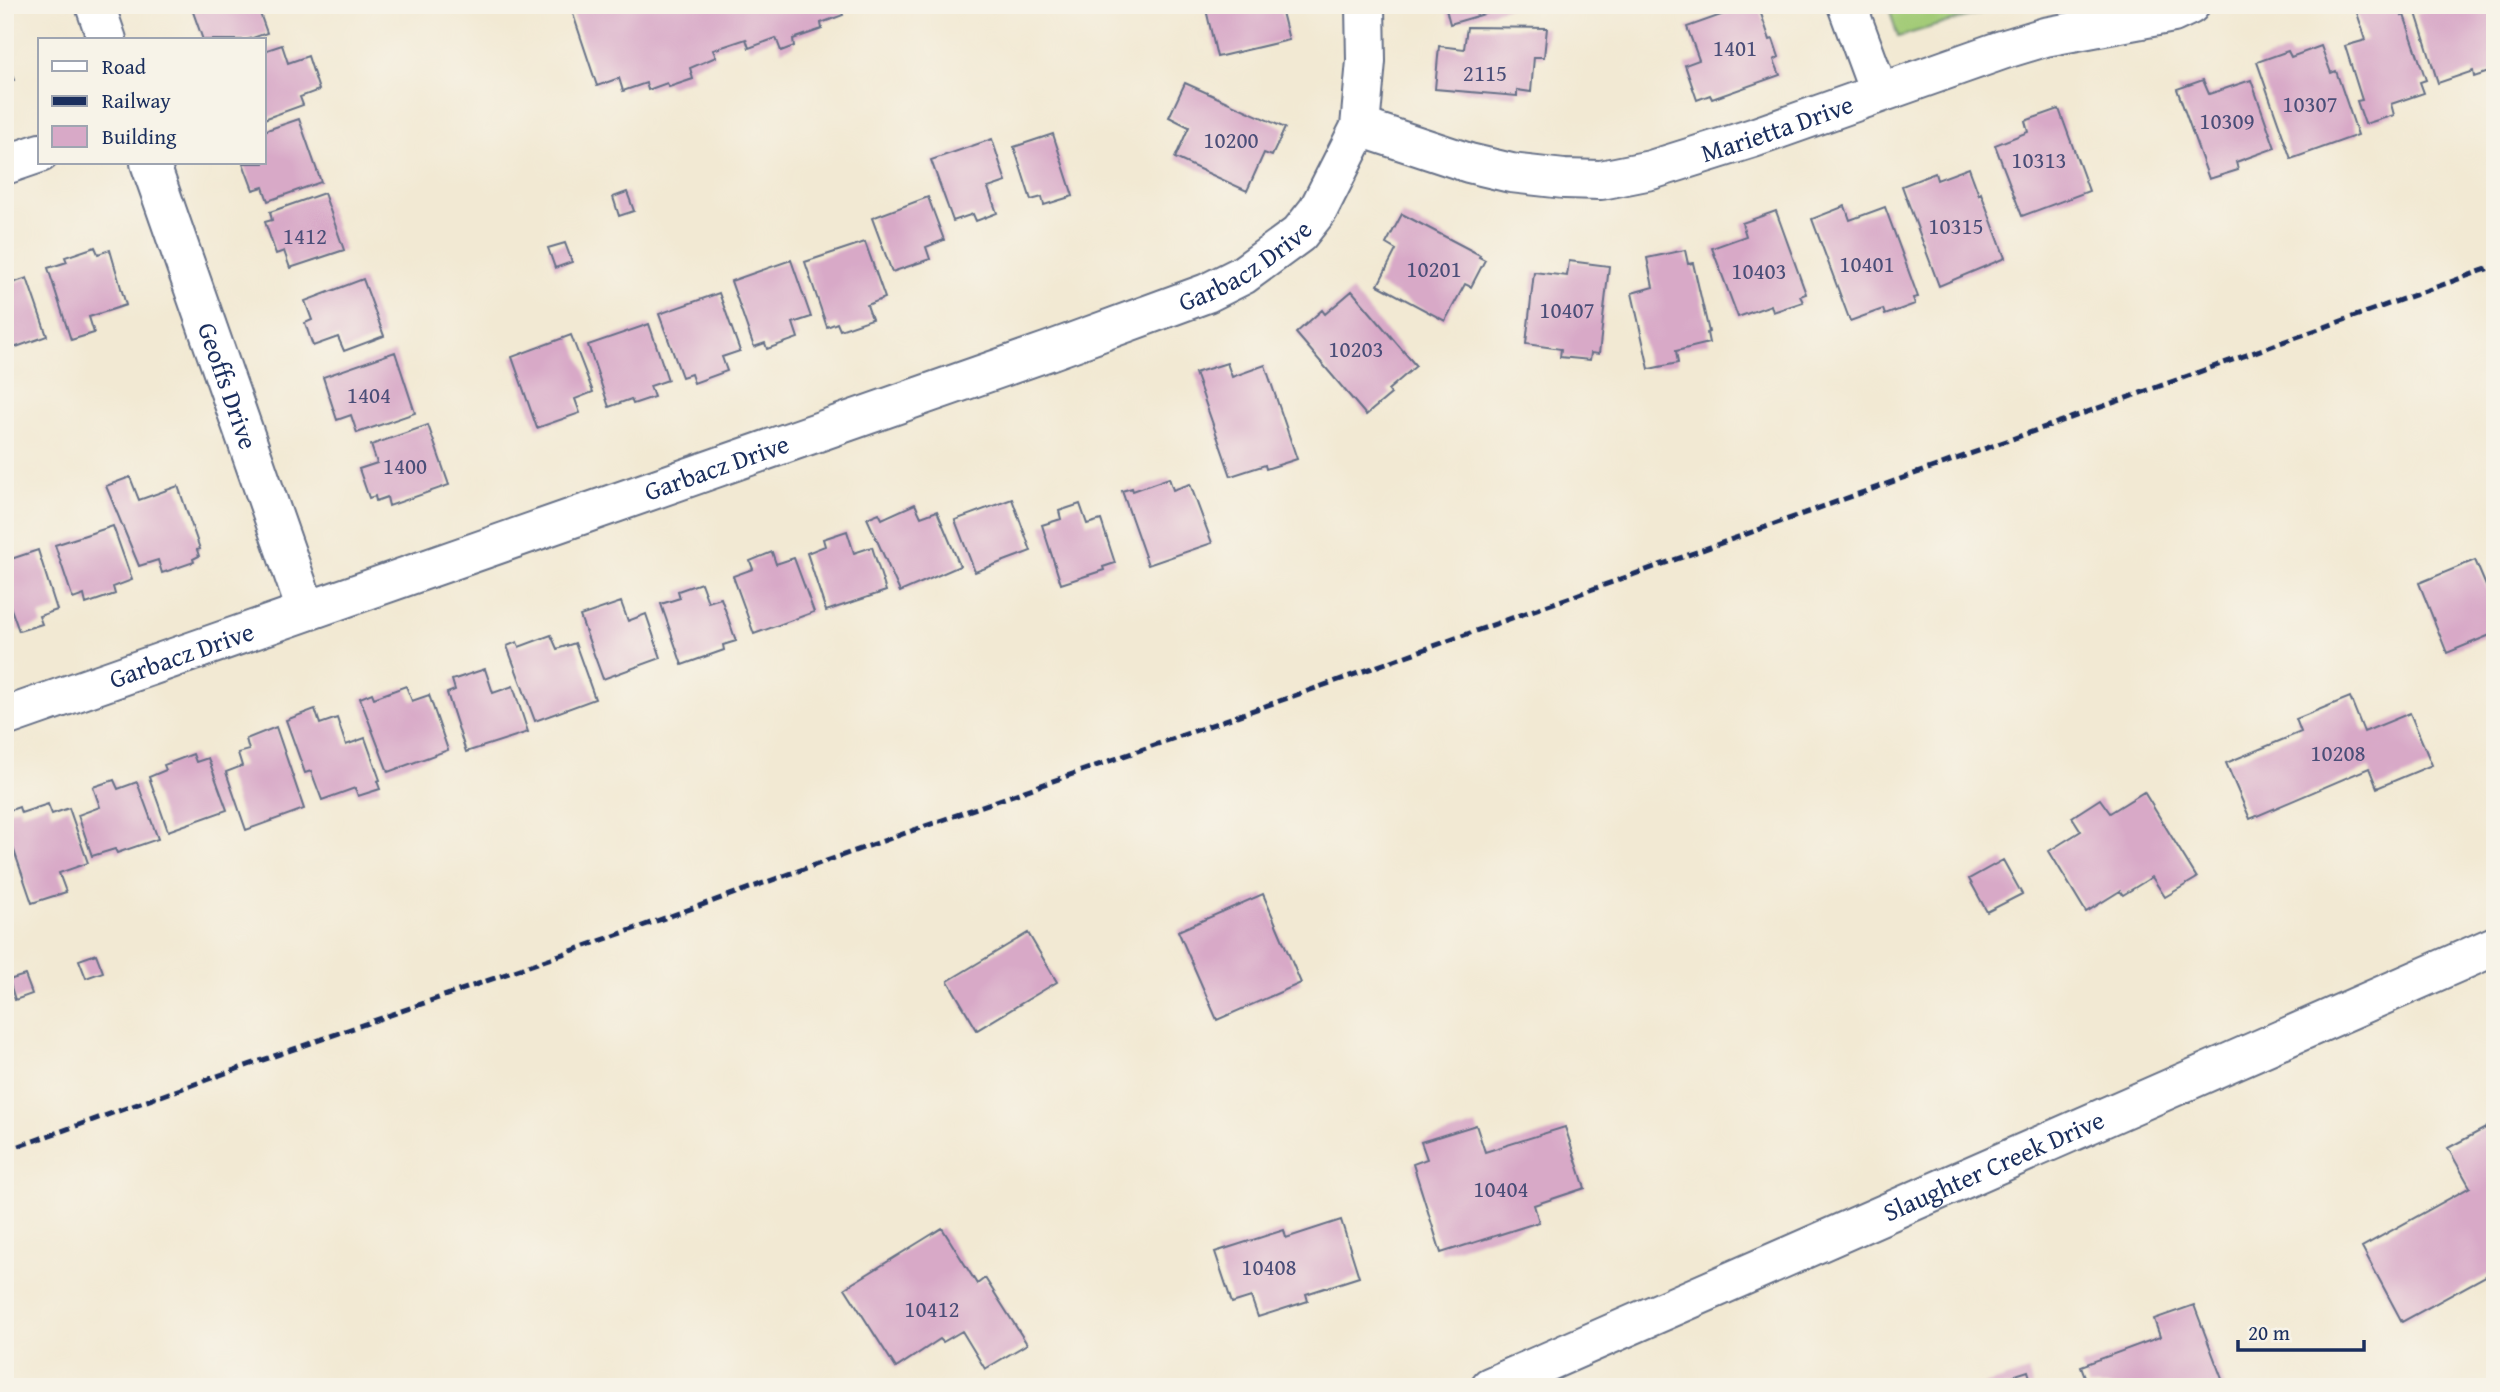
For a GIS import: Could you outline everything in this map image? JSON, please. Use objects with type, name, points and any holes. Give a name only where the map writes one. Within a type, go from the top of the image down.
[{"type":"street","points":[[95,5],[106,38]]},
{"type":"street","points":[[1360,127],[1367,39],[1365,5]]},
{"type":"street","points":[[1847,5],[1879,92]]},
{"type":"street","name":"Marietta Drive","points":[[1360,127],[1469,163],[1500,170],[1564,179],[1601,180],[1651,170],[1753,138],[1879,92],[2045,37],[2173,13],[2190,5]]},
{"type":"street","name":"Garbacz Drive","points":[[5,717],[1049,351],[1207,293],[1243,275],[1298,234],[1318,210],[1360,127]]},
{"type":"street","points":[[5,165],[38,154]]},
{"type":"street","name":"Geoffs Drive","points":[[150,164],[306,610]]},
{"type":"street","name":"Slaughter Creek Drive","points":[[1490,1387],[2495,946]]},
{"type":"green space","points":[[1888,5],[2007,5],[1898,37]]},
{"type":"building","points":[[201,5],[257,5],[267,33],[253,38],[202,38],[192,9]]},
{"type":"building","points":[[570,5],[839,5],[843,15],[821,23],[822,29],[793,39],[794,46],[781,51],[776,38],[749,48],[746,39],[713,50],[716,57],[690,68],[693,79],[669,87],[667,83],[648,90],[646,83],[623,91],[619,78],[597,86]]},
{"type":"building","points":[[1205,5],[1284,5],[1285,8],[1281,8],[1289,40],[1217,57]]},
{"type":"building","points":[[1445,5],[1512,5],[1512,6],[1450,24]]},
{"type":"building","points":[[1749,5],[1758,5],[1779,57],[1774,60],[1780,75],[1712,99],[1710,95],[1697,100],[1685,65],[1699,60],[1687,27]]},
{"type":"building","points":[[2372,5],[2398,5],[2402,16],[2404,15],[2426,80],[2420,82],[2424,93],[2391,104],[2394,115],[2365,124],[2357,101],[2362,100],[2345,46],[2366,40],[2356,10]]},
{"type":"building","points":[[2441,5],[2489,5],[2495,25],[2495,70],[2474,77],[2473,71],[2438,83],[2416,13]]},
{"type":"building","points":[[1467,27],[1547,28],[1544,57],[1534,57],[1531,92],[1517,90],[1517,96],[1435,89],[1439,46],[1464,49]]},
{"type":"building","points":[[282,45],[288,63],[308,56],[319,90],[300,97],[303,105],[266,118],[266,50]]},
{"type":"building","points":[[2321,46],[2331,73],[2336,71],[2358,135],[2291,159],[2257,62],[2288,51],[2291,57]]},
{"type":"building","points":[[5,57],[14,80],[6,83],[9,90],[5,92]]},
{"type":"building","points":[[2203,80],[2209,94],[2251,80],[2275,148],[2236,162],[2238,170],[2209,179],[2177,89]]},
{"type":"building","points":[[1185,83],[1285,128],[1272,156],[1264,153],[1247,191],[1175,158],[1189,127],[1169,117]]},
{"type":"building","points":[[2059,109],[2089,191],[2022,216],[1995,145],[2028,132],[2025,121]]},
{"type":"building","points":[[299,119],[321,182],[268,201],[263,187],[253,190],[243,164],[266,164],[266,130]]},
{"type":"building","points":[[1053,134],[1073,196],[1044,205],[1042,197],[1031,200],[1014,147]]},
{"type":"building","points":[[992,139],[1006,182],[988,188],[997,213],[976,221],[973,214],[953,221],[931,160]]},
{"type":"building","points":[[1969,168],[2005,258],[1939,286],[1902,186],[1935,173],[1937,180]]},
{"type":"building","points":[[627,192],[634,211],[619,216],[613,197]]},
{"type":"building","points":[[324,193],[344,250],[290,268],[284,251],[276,254],[265,222],[272,220],[270,212]]},
{"type":"building","points":[[928,197],[944,240],[926,247],[930,259],[892,272],[872,218]]},
{"type":"building","points":[[1845,206],[1850,220],[1885,207],[1918,297],[1913,298],[1915,304],[1885,315],[1883,309],[1850,321],[1812,219]]},
{"type":"building","points":[[1776,211],[1806,294],[1800,296],[1803,302],[1773,312],[1771,305],[1738,317],[1712,248],[1746,236],[1742,223]]},
{"type":"building","points":[[1402,214],[1485,260],[1471,287],[1465,284],[1445,321],[1378,285],[1396,250],[1386,244]]},
{"type":"building","points":[[865,242],[885,298],[867,305],[872,319],[840,330],[837,323],[827,327],[805,262]]},
{"type":"building","points":[[565,243],[572,262],[555,268],[548,248]]},
{"type":"building","points":[[95,247],[98,254],[110,250],[126,305],[89,317],[94,333],[71,340],[48,268],[67,262],[65,257]]},
{"type":"building","points":[[1685,250],[1688,264],[1693,263],[1709,332],[1709,343],[1676,351],[1678,363],[1649,369],[1632,293],[1653,287],[1647,258]]},
{"type":"building","points":[[791,260],[811,317],[793,323],[798,338],[767,349],[765,343],[754,347],[731,281]]},
{"type":"building","points":[[1569,261],[1609,266],[1599,354],[1591,353],[1590,360],[1560,357],[1561,349],[1526,344],[1534,272],[1567,276]]},
{"type":"building","points":[[27,278],[47,336],[5,351],[5,280],[7,285]]},
{"type":"building","points":[[363,279],[384,336],[344,351],[338,337],[313,346],[305,323],[312,320],[305,301]]},
{"type":"building","points":[[1352,291],[1416,366],[1388,390],[1391,394],[1366,415],[1296,333],[1322,310],[1325,314]]},
{"type":"building","points":[[719,293],[740,351],[722,357],[727,371],[694,383],[691,374],[682,377],[659,314]]},
{"type":"building","points":[[649,324],[668,380],[650,386],[654,397],[633,404],[631,399],[609,407],[588,345]]},
{"type":"building","points":[[571,335],[593,392],[575,399],[580,413],[537,428],[512,357]]},
{"type":"building","points":[[395,352],[415,413],[357,433],[351,415],[337,420],[323,377]]},
{"type":"building","points":[[1227,363],[1232,377],[1265,365],[1297,459],[1266,469],[1265,465],[1231,476],[1195,373]]},
{"type":"building","points":[[428,425],[449,485],[389,506],[387,497],[376,501],[375,496],[369,498],[359,469],[377,463],[371,445]]},
{"type":"building","points":[[130,477],[139,500],[178,486],[200,549],[197,550],[199,556],[193,559],[194,562],[162,573],[158,560],[139,566],[106,486]]},
{"type":"building","points":[[1169,478],[1173,490],[1190,484],[1212,543],[1148,565],[1122,491],[1132,488],[1133,491]]},
{"type":"building","points":[[1012,499],[1031,551],[975,572],[955,520]]},
{"type":"building","points":[[915,504],[921,517],[937,511],[960,566],[900,592],[867,518],[879,513],[882,519]]},
{"type":"building","points":[[1080,504],[1087,524],[1101,520],[1115,563],[1103,567],[1104,570],[1061,584],[1042,525],[1061,519],[1059,511]]},
{"type":"building","points":[[113,526],[132,580],[113,587],[115,594],[86,604],[84,595],[73,599],[55,545]]},
{"type":"building","points":[[847,531],[854,553],[872,547],[886,591],[826,611],[807,553],[825,546],[823,539]]},
{"type":"building","points":[[38,550],[57,610],[39,616],[42,624],[19,631],[10,606],[5,608],[5,561]]},
{"type":"building","points":[[772,552],[776,564],[794,558],[814,612],[754,634],[733,576],[753,569],[750,561]]},
{"type":"building","points":[[2475,560],[2492,600],[2495,599],[2495,633],[2447,653],[2419,583]]},
{"type":"building","points":[[701,583],[708,602],[721,598],[736,641],[723,645],[724,650],[682,665],[661,604],[680,598],[678,591]]},
{"type":"building","points":[[621,602],[628,621],[646,614],[661,658],[603,679],[580,616]]},
{"type":"building","points":[[551,635],[557,649],[575,643],[595,699],[535,721],[507,646],[517,642],[519,647]]},
{"type":"building","points":[[485,669],[493,693],[513,686],[528,732],[466,752],[447,693],[455,690],[452,680]]},
{"type":"building","points":[[406,686],[412,701],[429,695],[448,750],[388,772],[360,698],[372,693],[374,698]]},
{"type":"building","points":[[2350,697],[2364,732],[2410,713],[2432,765],[2377,788],[2369,768],[2250,819],[2226,763],[2301,732],[2296,719]]},
{"type":"building","points":[[315,709],[320,724],[337,718],[346,745],[365,738],[380,780],[377,781],[380,789],[358,796],[355,788],[322,800],[311,771],[305,773],[286,720]]},
{"type":"building","points":[[276,727],[304,809],[246,830],[226,772],[242,766],[238,753],[249,750],[246,739]]},
{"type":"building","points":[[193,754],[196,762],[208,758],[227,810],[168,831],[149,777],[166,770],[164,765]]},
{"type":"building","points":[[114,780],[118,789],[137,782],[158,839],[117,853],[115,849],[92,856],[78,815],[100,807],[93,787]]},
{"type":"building","points":[[2144,792],[2197,878],[2165,897],[2152,877],[2123,895],[2120,891],[2086,912],[2049,851],[2081,831],[2072,817],[2100,799],[2110,813]]},
{"type":"building","points":[[48,804],[52,814],[69,808],[88,863],[59,873],[66,892],[32,903],[5,824],[5,812],[19,807],[21,813]]},
{"type":"building","points":[[2003,860],[2022,894],[1987,912],[1969,879]]},
{"type":"building","points":[[5,871],[12,890],[5,892]]},
{"type":"building","points":[[1263,894],[1301,983],[1217,1020],[1178,931]]},
{"type":"building","points":[[1028,933],[1057,982],[977,1030],[948,981]]},
{"type":"building","points":[[96,954],[103,972],[86,978],[79,960]]},
{"type":"building","points":[[25,975],[32,994],[15,1000],[9,980]]},
{"type":"building","points":[[2495,1123],[2495,1271],[2402,1322],[2362,1247],[2470,1187],[2448,1148]]},
{"type":"building","points":[[1476,1125],[1485,1152],[1565,1127],[1585,1188],[1534,1205],[1539,1222],[1441,1253],[1413,1164],[1427,1159],[1421,1142]]},
{"type":"building","points":[[1341,1220],[1359,1277],[1306,1294],[1308,1301],[1258,1317],[1251,1297],[1232,1303],[1215,1252],[1284,1230],[1286,1238]]},
{"type":"building","points":[[942,1228],[977,1284],[985,1278],[1027,1344],[985,1369],[962,1331],[943,1342],[940,1339],[896,1368],[845,1288]]},
{"type":"building","points":[[2194,1305],[2225,1387],[2089,1387],[2081,1366],[2160,1337],[2154,1319]]},
{"type":"building","points":[[2028,1371],[2033,1387],[1981,1387],[1981,1386]]},
{"type":"railway","points":[[5,1151],[1336,681],[2495,266]]}]
